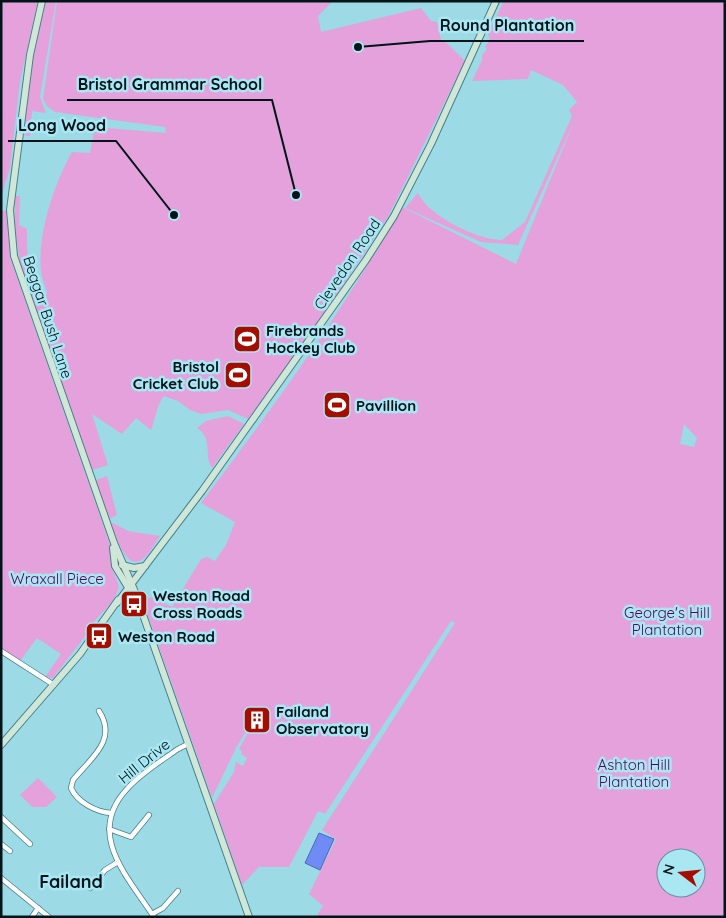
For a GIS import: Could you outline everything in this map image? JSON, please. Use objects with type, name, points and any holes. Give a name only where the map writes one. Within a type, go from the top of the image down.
[{"type":"main road","name":"Beggar Bush Lane","points":[[42,1],[29,65],[10,210],[14,256],[129,586]]},
{"type":"main road","name":"Clevedon Road","points":[[1,745],[80,654],[129,586],[202,491],[341,298],[394,216],[431,144],[496,1]]},
{"type":"main road","name":"Beggar Bush Lane","points":[[114,543],[115,566],[129,586]]},
{"type":"main road","points":[[122,565],[134,568],[145,566]]},
{"type":"main road","points":[[129,586],[135,596],[249,917]]},
{"type":"street","points":[[1,651],[54,685]]},
{"type":"street","points":[[100,711],[104,715],[107,728],[106,737],[73,780],[71,788],[81,801],[96,810],[111,814]]},
{"type":"street","name":"Hill Drive","points":[[153,915],[118,862],[110,845],[109,829],[111,814],[121,796],[134,782],[178,749],[188,744]]},
{"type":"street","points":[[109,829],[131,837],[145,826],[149,815]]},
{"type":"street","points":[[1,817],[30,844]]},
{"type":"street","points":[[1,844],[10,852]]},
{"type":"street","points":[[88,880],[91,886],[105,870],[118,862]]},
{"type":"street","points":[[1,878],[49,917]]},
{"type":"street","points":[[153,915],[163,908],[175,892]]},
{"type":"street","points":[[32,917],[38,908]]},
{"type":"green space","points":[[1,1],[38,1],[20,81],[10,168],[1,197]]},
{"type":"green space","points":[[45,1],[56,1],[40,97],[46,113],[32,111],[30,136],[21,135],[29,70]]},
{"type":"green space","points":[[57,1],[333,1],[318,16],[321,32],[421,8],[431,21],[437,22],[441,40],[448,44],[465,61],[389,215],[320,320],[248,419],[228,410],[201,414],[190,410],[178,401],[164,396],[151,430],[136,418],[122,434],[92,414],[108,465],[92,470],[21,269],[15,229],[15,196],[20,196],[19,225],[27,229],[29,265],[35,280],[48,295],[42,278],[40,258],[44,226],[53,194],[72,152],[90,153],[95,127],[166,133],[165,127],[55,112],[47,106],[43,99]]},
{"type":"green space","points":[[504,1],[725,1],[725,917],[316,917],[323,906],[309,894],[336,839],[322,830],[455,623],[451,621],[325,814],[318,811],[289,867],[259,867],[242,885],[214,804],[234,772],[236,762],[243,766],[247,758],[241,754],[242,751],[239,749],[249,731],[255,729],[261,720],[257,715],[253,719],[236,748],[212,798],[143,601],[152,597],[172,607],[201,559],[207,557],[215,561],[226,545],[235,522],[201,503],[306,358],[356,284],[402,207],[516,264],[575,119],[518,245],[481,242],[405,208],[418,193],[423,202],[443,218],[468,231],[492,239],[502,240],[525,222],[572,116],[569,110],[577,102],[563,85],[531,70],[528,79],[472,81],[482,60],[482,55],[487,49],[485,46],[490,41],[488,33]],"holes":[[[684,424],[697,438],[694,447],[680,444]]]},
{"type":"green space","name":"Wraxall Piece","points":[[1,210],[6,211],[11,260],[110,545],[111,566],[119,586],[109,606],[89,629],[53,678],[45,677],[61,654],[37,638],[20,661],[1,648]]},
{"type":"green space","points":[[228,416],[244,424],[212,468],[208,458],[207,442],[202,432],[197,428],[206,421]]},
{"type":"green space","points":[[107,476],[117,515],[109,519],[96,480]]},
{"type":"green space","points":[[113,523],[128,531],[160,536],[146,556],[140,561],[135,562],[130,560],[121,549],[111,524]]},
{"type":"green space","points":[[38,778],[57,797],[46,807],[32,807],[20,795]]},
{"type":"water","points":[[319,833],[334,839],[320,870],[305,863]]},
{"type":"place","name":"Round Plantation","points":[[358,47]]},
{"type":"place","name":"Bristol Grammar School","points":[[296,195]]},
{"type":"place","name":"Long Wood","points":[[174,215]]},
{"type":"place","name":"Firebrands Hockey Club","points":[[247,339]]},
{"type":"place","name":"Bristol Cricket Club","points":[[238,375]]},
{"type":"place","name":"Pavillion","points":[[337,405]]},
{"type":"place","name":"Weston Road Cross Roads","points":[[134,604]]},
{"type":"place","name":"Weston Road","points":[[99,636]]},
{"type":"place","name":"Failand Observatory","points":[[257,720]]},
{"type":"district","name":"Failand","points":[[71,881]]},
{"type":"park label","name":"George's Hill Plantation","points":[[667,620]]},
{"type":"park label","name":"Ashton Hill Plantation","points":[[634,772]]}]
